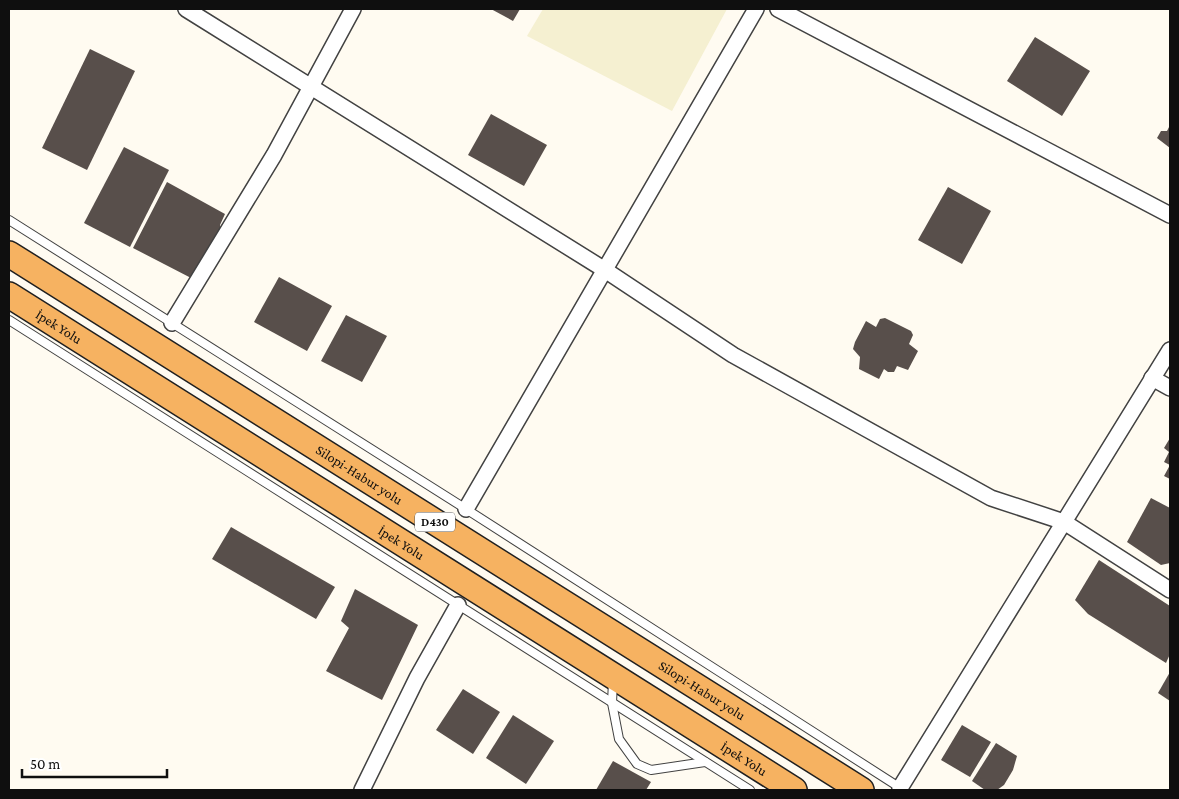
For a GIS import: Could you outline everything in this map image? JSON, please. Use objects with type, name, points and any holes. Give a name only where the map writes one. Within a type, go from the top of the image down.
[{"type":"highway","name":"Silopi-Habur yolu","points":[[9,254],[861,790]]},
{"type":"highway","name":"İpek Yolu","points":[[9,295],[794,790]]},
{"type":"street","points":[[186,9],[605,270],[733,355],[991,498],[1064,522],[1170,590]]},
{"type":"street","points":[[172,323],[274,155],[353,9]]},
{"type":"street","points":[[466,509],[756,9]]},
{"type":"street","points":[[778,9],[1170,215]]},
{"type":"street","points":[[902,789],[1170,350]]},
{"type":"street","points":[[1152,378],[1170,388]]},
{"type":"street","points":[[362,790],[417,678],[458,605]]},
{"type":"lane","points":[[9,220],[466,509],[902,789]]},
{"type":"lane","points":[[9,320],[750,790]]},
{"type":"lane","points":[[613,676],[612,703],[619,739],[637,764],[651,770],[705,762]]},
{"type":"shaded area","points":[[543,9],[727,9],[672,111],[527,36]]},
{"type":"building","points":[[491,9],[520,9],[513,21]]},
{"type":"building","points":[[1035,37],[1090,71],[1062,116],[1007,81]]},
{"type":"building","points":[[90,49],[135,71],[87,170],[42,148]]},
{"type":"building","points":[[491,114],[547,145],[524,186],[468,155]]},
{"type":"building","points":[[1170,125],[1170,148],[1157,138],[1161,131],[1167,131]]},
{"type":"building","points":[[124,147],[169,170],[130,247],[84,223]]},
{"type":"building","points":[[167,182],[225,214],[220,225],[221,234],[193,279],[133,248]]},
{"type":"building","points":[[948,187],[991,211],[962,264],[918,240]]},
{"type":"building","points":[[279,277],[332,306],[307,351],[254,322]]},
{"type":"building","points":[[346,315],[387,336],[362,382],[321,361]]},
{"type":"building","points":[[885,318],[911,331],[913,335],[909,344],[918,351],[908,370],[897,366],[894,372],[888,372],[884,369],[879,379],[859,369],[860,357],[853,349],[866,321],[876,327],[880,319]]},
{"type":"building","points":[[1170,438],[1170,465],[1164,462],[1169,452],[1164,448]]},
{"type":"building","points":[[1170,465],[1170,479],[1164,476]]},
{"type":"building","points":[[1151,498],[1170,508],[1170,563],[1161,565],[1127,542]]},
{"type":"building","points":[[231,527],[335,587],[316,619],[212,559]]},
{"type":"building","points":[[1099,560],[1170,606],[1170,654],[1166,663],[1088,614],[1075,600]]},
{"type":"building","points":[[355,589],[418,625],[382,700],[326,671],[349,628],[341,621]]},
{"type":"building","points":[[1170,672],[1170,701],[1158,693]]},
{"type":"building","points":[[463,689],[500,712],[473,754],[436,730]]},
{"type":"building","points":[[513,715],[554,741],[526,784],[486,758]]},
{"type":"building","points":[[962,725],[991,742],[970,777],[941,760]]},
{"type":"building","points":[[996,743],[1017,756],[1013,770],[1004,785],[997,790],[985,790],[972,781]]},
{"type":"building","points":[[613,761],[651,782],[646,790],[596,790]]}]
